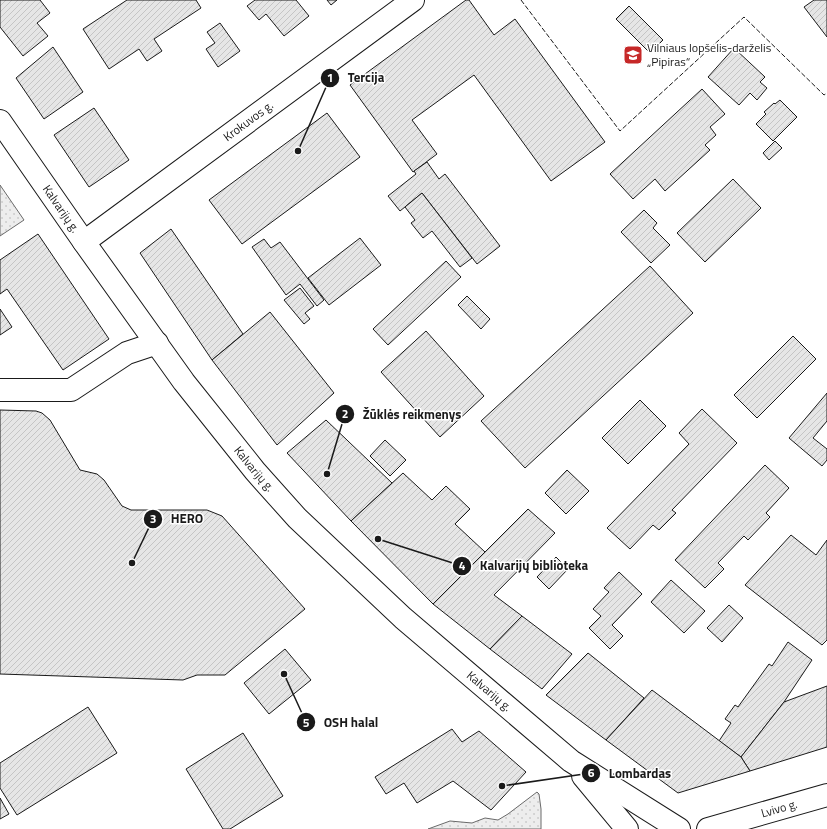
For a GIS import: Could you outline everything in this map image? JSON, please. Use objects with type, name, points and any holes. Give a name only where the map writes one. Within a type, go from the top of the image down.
[{"type":"main road","name":"Krokuvos g.","points":[[84,242],[413,0]]},
{"type":"main road","name":"Kalvarijų g.","points":[[0,121],[184,382],[241,453],[297,518],[403,618],[571,762],[678,829]]},
{"type":"main road","points":[[0,390],[71,390],[128,353],[157,343]]},
{"type":"main road","name":"Kalvarijų g.","points":[[571,762],[627,829]]},
{"type":"main road","name":"Lvivo g.","points":[[708,829],[827,795]]},
{"type":"shaded area","points":[[0,185],[24,220],[0,236]]},
{"type":"shaded area","points":[[537,792],[539,794],[541,809],[541,829],[428,829],[450,821],[472,823],[485,818],[498,820]]},
{"type":"building","points":[[0,0],[40,0],[50,13],[37,23],[48,36],[23,56],[0,27]]},
{"type":"building","points":[[127,0],[196,0],[201,8],[154,39],[162,51],[147,61],[139,49],[109,69],[83,29]]},
{"type":"building","points":[[255,0],[296,0],[309,16],[284,36],[266,14],[259,20],[247,6]]},
{"type":"building","points":[[327,0],[337,0],[331,5]]},
{"type":"building","points":[[466,0],[469,0],[494,35],[515,19],[605,142],[551,181],[474,75],[412,120],[437,154],[413,172],[350,85]]},
{"type":"building","points":[[814,0],[827,0],[827,37],[804,7]]},
{"type":"building","points":[[629,6],[663,40],[650,53],[616,19]]},
{"type":"building","points":[[220,23],[240,51],[218,67],[206,49],[215,43],[207,32]]},
{"type":"building","points":[[53,47],[83,92],[44,119],[16,78]]},
{"type":"building","points":[[734,48],[765,77],[760,82],[767,88],[757,100],[750,93],[739,105],[708,77]]},
{"type":"building","points":[[702,89],[725,114],[710,127],[716,135],[705,145],[710,150],[665,191],[655,179],[633,199],[610,174]]},
{"type":"building","points":[[780,100],[797,117],[773,141],[756,124],[766,114],[764,112]]},
{"type":"building","points":[[94,108],[129,160],[89,187],[54,135]]},
{"type":"building","points":[[327,113],[360,157],[242,244],[209,200]]},
{"type":"building","points":[[775,141],[782,148],[769,160],[763,153]]},
{"type":"building","points":[[427,162],[439,179],[445,174],[500,246],[477,264],[422,193],[400,211],[388,196],[416,174],[414,171]]},
{"type":"building","points":[[733,179],[761,208],[705,262],[677,233]]},
{"type":"building","points":[[422,193],[472,258],[460,267],[432,231],[423,238],[411,223],[415,220],[405,207]]},
{"type":"building","points":[[644,210],[657,223],[653,228],[670,245],[651,263],[621,232]]},
{"type":"building","points":[[171,229],[243,334],[212,360],[140,253]]},
{"type":"building","points":[[38,234],[109,339],[63,370],[7,289],[0,294],[0,260]]},
{"type":"building","points":[[360,238],[381,265],[329,305],[308,278]]},
{"type":"building","points":[[264,239],[271,248],[280,242],[324,300],[317,306],[300,284],[286,295],[252,247]]},
{"type":"building","points":[[446,261],[461,277],[388,345],[373,329]]},
{"type":"building","points":[[650,266],[693,313],[525,468],[481,421]]},
{"type":"building","points":[[300,288],[314,306],[305,313],[310,319],[304,324],[284,300]]},
{"type":"building","points":[[467,296],[490,319],[481,329],[458,305]]},
{"type":"building","points":[[0,309],[12,327],[0,335]]},
{"type":"building","points":[[270,312],[334,393],[277,445],[212,360]]},
{"type":"building","points":[[426,331],[484,396],[440,437],[381,372]]},
{"type":"building","points":[[793,336],[816,359],[757,418],[734,395]]},
{"type":"building","points":[[827,393],[827,421],[813,438],[827,449],[827,460],[822,466],[789,438]]},
{"type":"building","points":[[640,400],[666,426],[628,464],[602,438]]},
{"type":"building","points":[[702,409],[737,443],[672,510],[676,513],[659,530],[653,525],[630,549],[607,528],[689,444],[679,433]]},
{"type":"building","points":[[0,410],[36,411],[42,413],[50,420],[80,470],[97,474],[104,480],[122,506],[131,510],[207,510],[222,516],[305,609],[225,675],[197,675],[183,680],[0,674]]},
{"type":"building","points":[[326,420],[392,483],[351,521],[287,453]]},
{"type":"building","points":[[385,440],[406,460],[390,476],[370,456]]},
{"type":"building","points":[[765,465],[789,488],[766,513],[770,517],[748,540],[744,536],[718,563],[724,569],[705,588],[675,560]]},
{"type":"building","points":[[567,470],[589,491],[566,514],[545,493]]},
{"type":"building","points":[[403,473],[432,500],[446,486],[470,509],[455,524],[485,552],[433,604],[351,521]]},
{"type":"building","points":[[528,509],[555,533],[494,595],[522,616],[490,649],[433,604]]},
{"type":"building","points":[[791,535],[816,555],[827,540],[827,640],[822,645],[745,585]]},
{"type":"building","points":[[556,557],[568,569],[549,589],[537,577]]},
{"type":"building","points":[[619,572],[642,594],[612,625],[623,636],[610,649],[589,628],[601,616],[593,609],[609,592],[604,588]]},
{"type":"building","points":[[671,580],[705,611],[684,633],[651,602]]},
{"type":"building","points":[[729,605],[743,618],[722,642],[707,628]]},
{"type":"building","points":[[522,616],[572,654],[542,689],[490,649]]},
{"type":"building","points":[[788,642],[812,660],[784,702],[741,757],[719,741],[731,723],[725,719],[735,705],[738,707],[769,664],[772,666]]},
{"type":"building","points":[[285,649],[311,680],[269,714],[244,683]]},
{"type":"building","points":[[588,653],[644,698],[606,740],[546,695]]},
{"type":"building","points":[[827,686],[827,747],[750,771],[741,757],[784,702]]},
{"type":"building","points":[[652,690],[741,757],[750,771],[678,793],[606,740]]},
{"type":"building","points":[[88,707],[117,753],[17,815],[0,788],[0,763]]},
{"type":"building","points":[[452,729],[462,742],[479,731],[526,772],[491,810],[453,781],[417,803],[404,783],[386,794],[375,777]]},
{"type":"building","points":[[243,733],[283,796],[230,829],[223,829],[186,769]]},
{"type":"building","points":[[0,798],[9,814],[0,819]]},
{"type":"fence","points":[[521,0],[620,131],[744,17],[824,95],[827,93]]},
{"type":"place","name":"Vilniaus lopšelis-darželis „Pipiras“","points":[[633,55]]},
{"type":"place","name":"Tercija","points":[[298,151]]},
{"type":"place","name":"Žūklės reikmenys","points":[[327,474]]},
{"type":"place","name":"Kalvarijų biblioteka","points":[[378,539]]},
{"type":"place","name":"HERO","points":[[132,563]]},
{"type":"place","name":"OSH halal","points":[[284,674]]},
{"type":"place","name":"Lombardas","points":[[502,786]]}]
